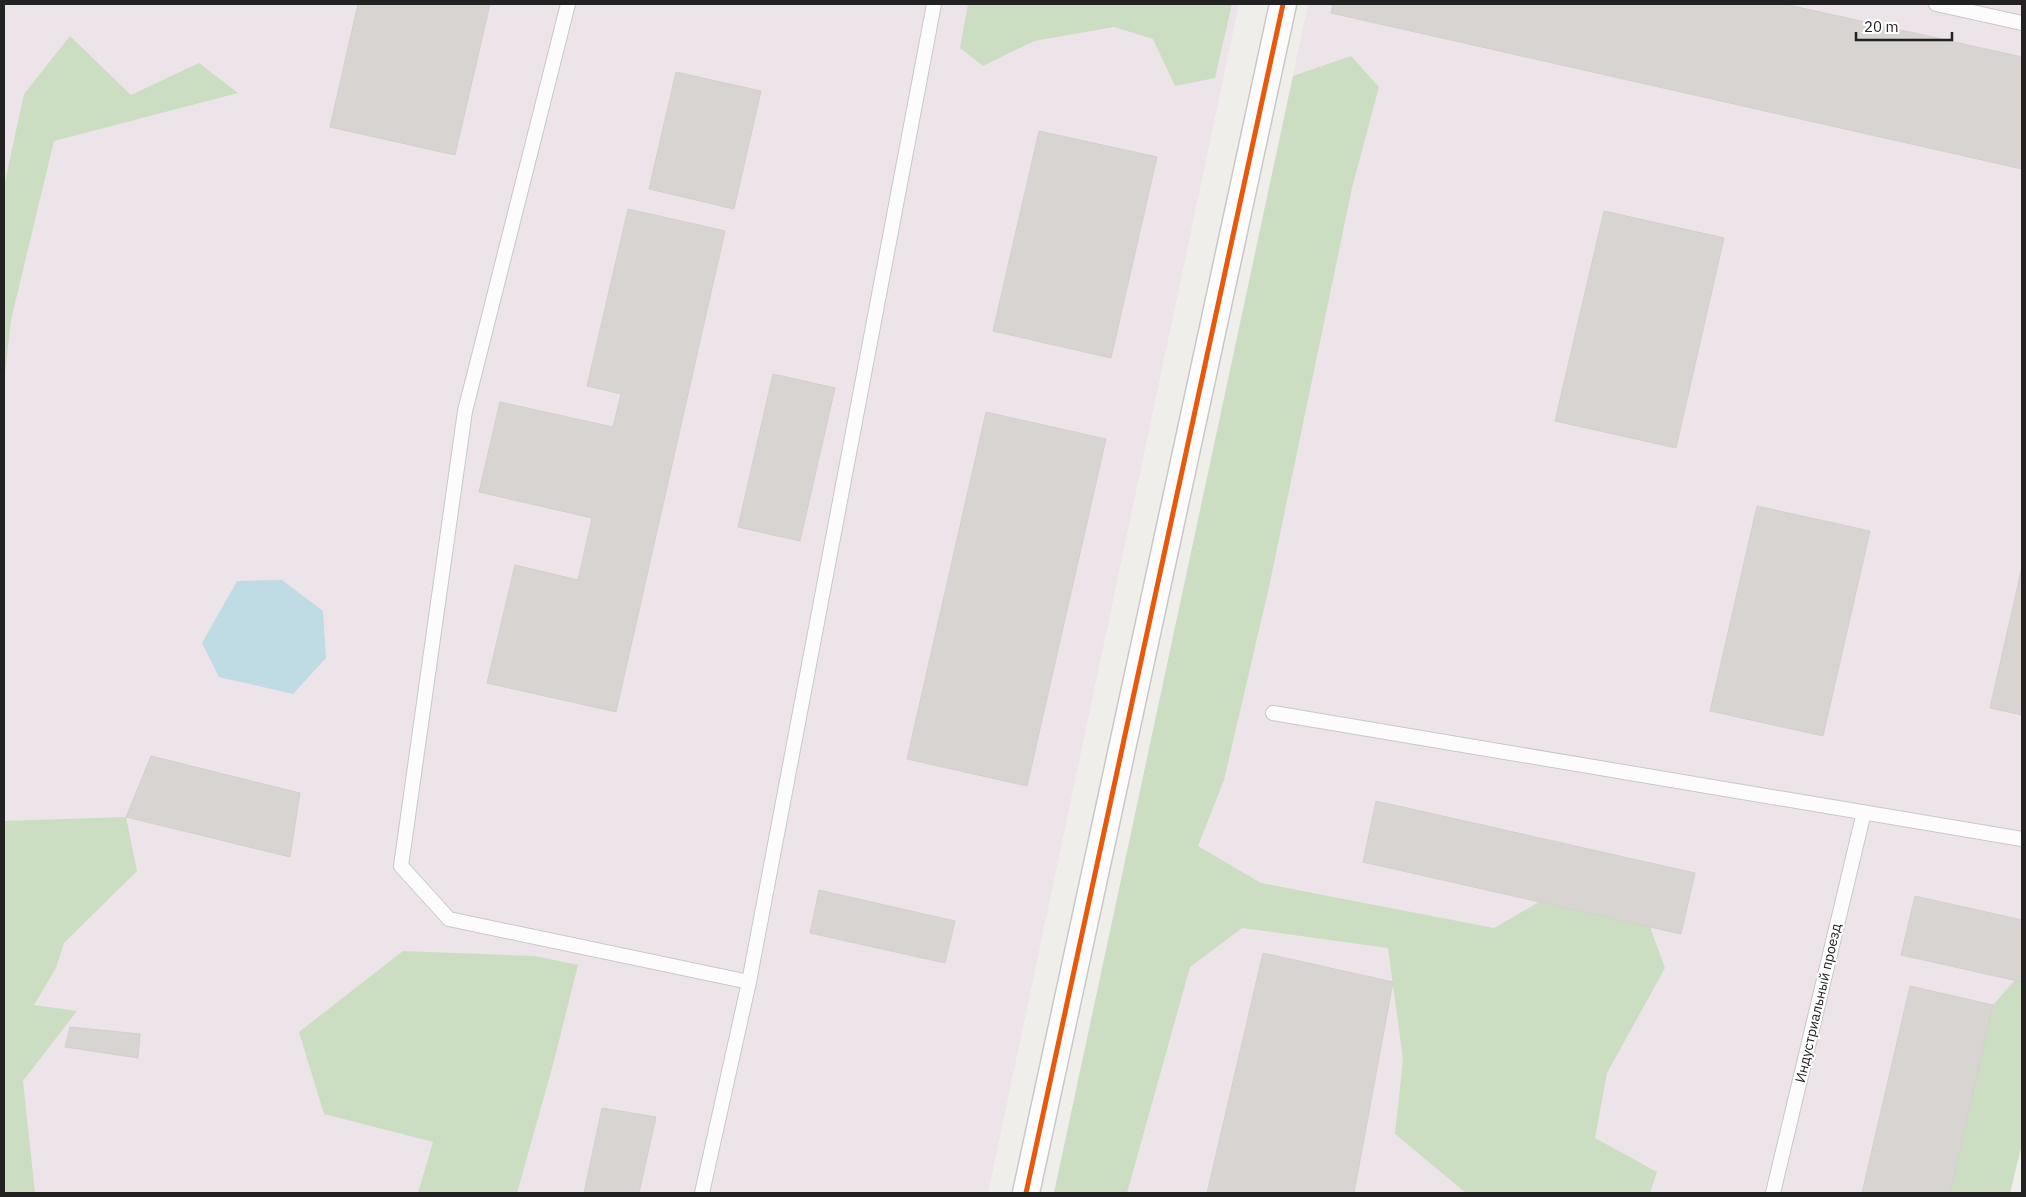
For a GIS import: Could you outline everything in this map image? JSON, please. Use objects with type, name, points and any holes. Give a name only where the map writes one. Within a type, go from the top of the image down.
[{"type":"street","points":[[1026,1193],[1283,4]]},
{"type":"lane","points":[[568,4],[465,411],[401,866],[450,919],[749,982]]},
{"type":"lane","points":[[702,1193],[749,982],[934,4]]},
{"type":"lane","points":[[1936,4],[2022,23]]},
{"type":"lane","points":[[1272,714],[2022,839]]},
{"type":"lane","name":"Индустриальный проезд","points":[[1773,1193],[1864,812]]},
{"type":"shaded area","points":[[4,4],[1239,4],[988,1193],[4,1193]]},
{"type":"shaded area","points":[[1308,4],[2022,4],[2022,1144],[2010,1193],[1054,1193]]},
{"type":"green space","points":[[968,4],[1232,4],[1215,78],[1175,86],[1153,39],[1114,27],[1034,41],[983,66],[960,48]]},
{"type":"green space","points":[[70,36],[131,95],[199,63],[238,93],[54,141],[11,320],[4,382],[4,186],[24,94]]},
{"type":"green space","points":[[1351,56],[1379,87],[1352,188],[1269,587],[1224,780],[1198,846],[1261,883],[1494,928],[1539,902],[1650,927],[1665,968],[1607,1073],[1595,1138],[1657,1172],[1650,1193],[1466,1193],[1395,1134],[1403,1059],[1388,948],[1242,928],[1190,967],[1127,1193],[1054,1193],[1293,76]]},
{"type":"green space","points":[[126,817],[137,871],[64,943],[56,968],[34,1005],[77,1011],[23,1081],[35,1193],[4,1193],[4,821]]},
{"type":"green space","points":[[403,951],[535,956],[578,965],[554,1061],[517,1193],[418,1193],[433,1142],[324,1114],[299,1032]]},
{"type":"green space","points":[[2015,980],[2022,982],[2022,1144],[2010,1193],[1950,1193],[1993,1005]]},
{"type":"water","points":[[282,580],[323,611],[326,658],[293,694],[219,677],[202,643],[237,581]]},
{"type":"building","points":[[358,4],[490,4],[455,155],[330,127]]},
{"type":"building","points":[[1333,4],[1784,4],[2022,57],[2022,169],[1331,13]]},
{"type":"building","points":[[676,72],[761,91],[734,209],[649,189]]},
{"type":"building","points":[[1039,131],[1157,157],[1111,358],[993,331]]},
{"type":"building","points":[[628,209],[725,231],[616,712],[487,683],[515,565],[578,580],[592,518],[479,492],[500,402],[613,427],[621,394],[587,386]]},
{"type":"building","points":[[1604,211],[1724,238],[1676,448],[1555,421]]},
{"type":"building","points":[[773,374],[835,388],[800,541],[738,527]]},
{"type":"building","points":[[986,412],[1106,439],[1027,786],[907,759]]},
{"type":"building","points":[[1757,506],[1870,531],[1823,736],[1710,711]]},
{"type":"building","points":[[2022,567],[2022,715],[1990,708]]},
{"type":"building","points":[[151,756],[300,793],[290,857],[126,817]]},
{"type":"building","points":[[1376,801],[1695,873],[1681,934],[1363,862]]},
{"type":"building","points":[[819,890],[955,921],[945,963],[810,933]]},
{"type":"building","points":[[1915,896],[2022,920],[2022,982],[1901,955]]},
{"type":"building","points":[[1263,953],[1393,982],[1354,1193],[1207,1193]]},
{"type":"building","points":[[1910,986],[1993,1005],[1950,1193],[1862,1193]]},
{"type":"building","points":[[70,1027],[140,1034],[138,1058],[65,1047]]},
{"type":"building","points":[[602,1108],[656,1117],[639,1193],[584,1193]]},
{"type":"cycle path","points":[[1026,1193],[1283,4]]}]
